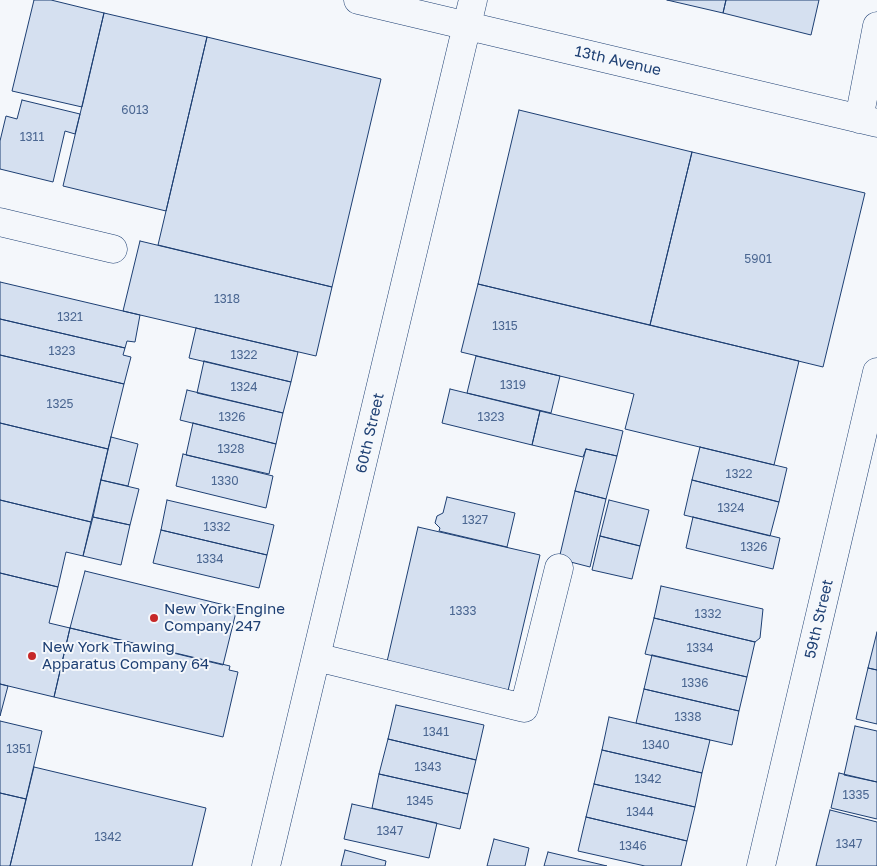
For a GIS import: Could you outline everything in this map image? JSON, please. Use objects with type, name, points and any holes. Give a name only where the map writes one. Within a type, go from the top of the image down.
[{"type":"street","name":"13th Avenue","points":[[358,0],[470,13],[868,121]]},
{"type":"street","name":"60th Street","points":[[266,866],[470,13]]},
{"type":"street","points":[[868,121],[877,26]]},
{"type":"street","points":[[0,222],[113,249]]},
{"type":"street","name":"59th Street","points":[[761,866],[877,372]]},
{"type":"street","points":[[316,657],[524,708],[559,568]]},
{"type":"building","points":[[34,0],[51,0],[104,13],[82,107],[12,91]]},
{"type":"building","points":[[667,0],[726,0],[723,13]]},
{"type":"building","points":[[726,0],[819,0],[811,35],[723,13]]},
{"type":"building","points":[[104,13],[207,37],[166,211],[63,186]]},
{"type":"building","points":[[207,37],[381,79],[332,287],[158,245]]},
{"type":"building","points":[[22,100],[80,114],[75,134],[65,131],[53,182],[0,169],[0,141],[6,116],[17,119]]},
{"type":"building","points":[[519,110],[692,152],[650,325],[478,284]]},
{"type":"building","points":[[692,152],[865,193],[823,367],[650,325]]},
{"type":"building","points":[[140,241],[332,287],[316,356],[123,311]]},
{"type":"building","points":[[0,282],[140,315],[135,342],[127,341],[125,348],[0,319]]},
{"type":"building","points":[[478,284],[799,361],[774,465],[625,429],[634,394],[461,352]]},
{"type":"building","points":[[0,319],[125,348],[123,355],[131,357],[124,384],[0,355]]},
{"type":"building","points":[[196,328],[298,352],[291,382],[189,358]]},
{"type":"building","points":[[0,355],[124,384],[108,449],[0,423]]},
{"type":"building","points":[[476,356],[560,376],[551,413],[467,393]]},
{"type":"building","points":[[204,361],[291,382],[283,413],[197,393]]},
{"type":"building","points":[[450,389],[540,411],[532,445],[442,423]]},
{"type":"building","points":[[187,390],[283,413],[276,444],[180,420]]},
{"type":"building","points":[[540,411],[623,431],[617,456],[586,449],[583,457],[532,445]]},
{"type":"building","points":[[0,423],[108,449],[91,522],[0,500]]},
{"type":"building","points":[[193,423],[276,444],[269,474],[186,455]]},
{"type":"building","points":[[111,437],[138,444],[128,486],[101,480]]},
{"type":"building","points":[[700,447],[787,468],[779,502],[692,480]]},
{"type":"building","points":[[586,449],[617,456],[606,499],[575,491]]},
{"type":"building","points":[[183,454],[273,476],[266,508],[176,486]]},
{"type":"building","points":[[101,480],[139,489],[130,525],[93,517]]},
{"type":"building","points":[[692,480],[779,502],[770,536],[684,515]]},
{"type":"building","points":[[575,491],[606,499],[590,567],[559,559]]},
{"type":"building","points":[[447,497],[515,513],[507,547],[439,531],[440,528],[435,523],[437,516],[443,513]]},
{"type":"building","points":[[0,500],[91,522],[83,556],[66,552],[58,587],[0,573]]},
{"type":"building","points":[[167,500],[274,525],[267,555],[161,530]]},
{"type":"building","points":[[609,500],[649,510],[640,546],[600,536]]},
{"type":"building","points":[[93,517],[130,525],[121,565],[83,556]]},
{"type":"building","points":[[693,517],[780,538],[773,569],[686,548]]},
{"type":"building","points":[[418,527],[540,555],[507,695],[386,666]]},
{"type":"building","points":[[161,530],[267,555],[259,588],[153,563]]},
{"type":"building","points":[[600,536],[640,546],[632,579],[592,570]]},
{"type":"building","name":"New York Engine Company 247","points":[[85,571],[237,608],[223,665],[70,628]]},
{"type":"building","name":"New York Thawing Apparatus Company 64","points":[[0,573],[58,587],[49,623],[70,628],[54,697],[0,684]]},
{"type":"building","points":[[661,586],[763,609],[760,638],[755,642],[654,618]]},
{"type":"building","points":[[654,618],[755,642],[747,677],[645,654]]},
{"type":"building","points":[[70,628],[230,666],[229,670],[238,672],[223,737],[54,697]]},
{"type":"building","points":[[877,632],[877,670],[868,668]]},
{"type":"building","points":[[652,655],[747,677],[739,711],[644,689]]},
{"type":"building","points":[[868,668],[877,670],[877,724],[856,719]]},
{"type":"building","points":[[0,684],[8,686],[0,716]]},
{"type":"building","points":[[644,689],[739,711],[732,745],[636,723]]},
{"type":"building","points":[[396,705],[484,725],[476,760],[388,739]]},
{"type":"building","points":[[609,717],[710,740],[702,773],[602,750]]},
{"type":"building","points":[[0,721],[42,731],[26,799],[0,793]]},
{"type":"building","points":[[855,726],[877,731],[877,782],[844,775]]},
{"type":"building","points":[[388,739],[476,760],[468,794],[379,774]]},
{"type":"building","points":[[602,750],[702,773],[695,807],[594,784]]},
{"type":"building","points":[[34,767],[206,808],[192,866],[10,866]]},
{"type":"building","points":[[839,773],[877,782],[877,819],[831,808]]},
{"type":"building","points":[[379,774],[468,794],[460,829],[372,808]]},
{"type":"building","points":[[594,784],[695,807],[687,841],[586,817]]},
{"type":"building","points":[[0,793],[26,799],[10,866],[0,866]]},
{"type":"building","points":[[352,804],[437,823],[429,858],[344,839]]},
{"type":"building","points":[[830,810],[877,822],[877,866],[816,866]]},
{"type":"building","points":[[586,817],[687,841],[681,866],[645,866],[578,851]]},
{"type":"building","points":[[494,839],[529,848],[525,866],[487,866]]},
{"type":"building","points":[[345,850],[386,861],[385,866],[341,866]]},
{"type":"building","points":[[548,852],[607,866],[544,866]]},
{"type":"place","name":"New York Engine Company 247","points":[[154,618]]},
{"type":"place","name":"New York Thawing Apparatus Company 64","points":[[32,656]]}]
